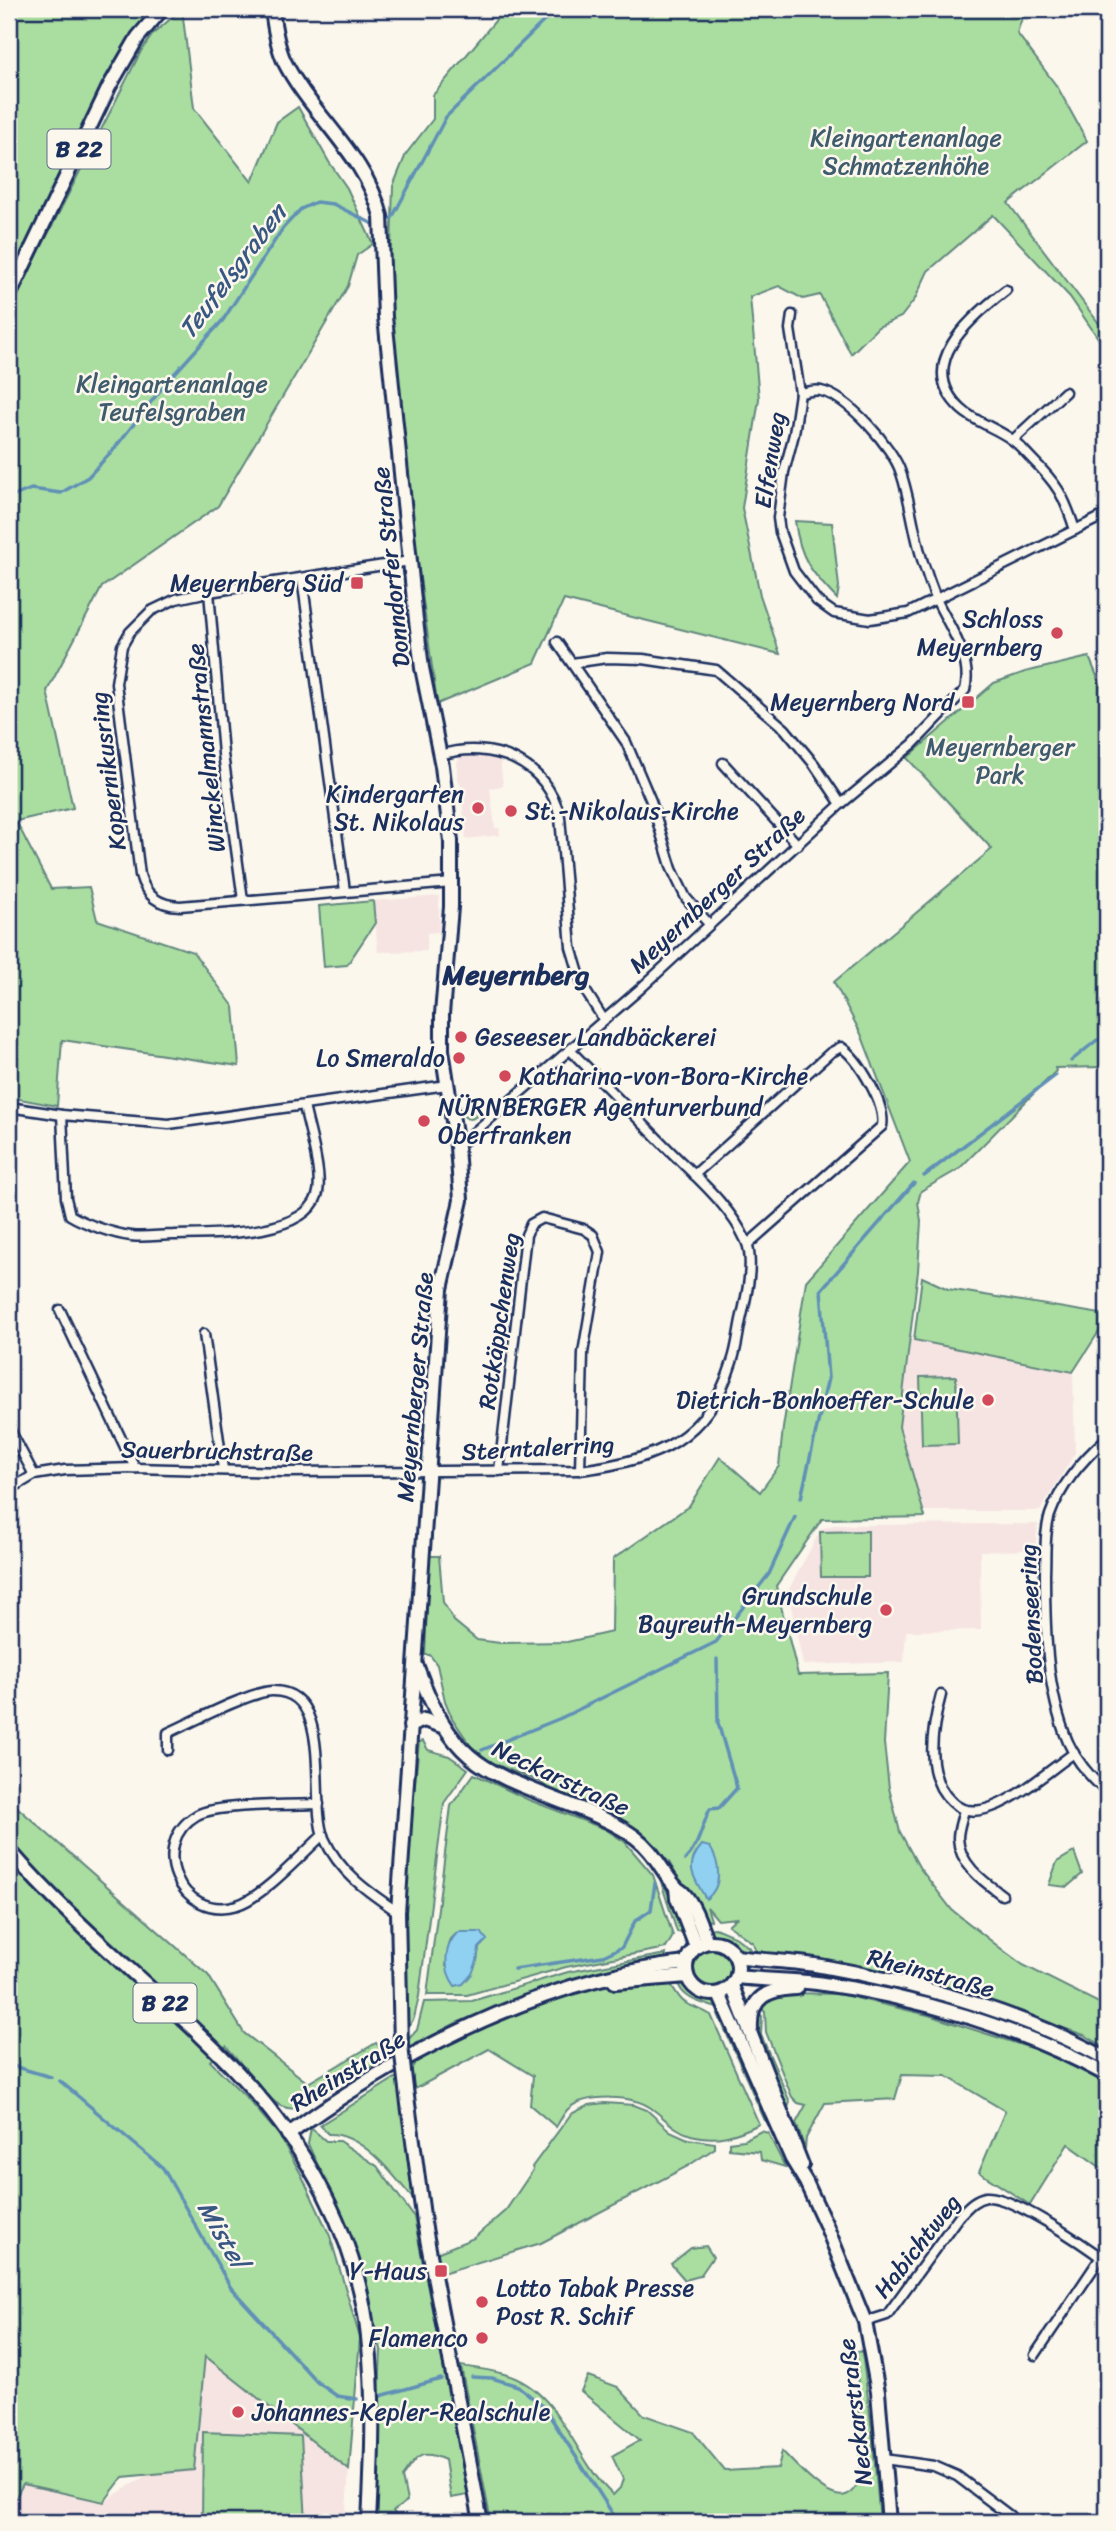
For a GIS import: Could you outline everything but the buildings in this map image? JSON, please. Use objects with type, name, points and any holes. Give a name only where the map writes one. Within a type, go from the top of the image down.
[{"type":"street","name":"B 22","points":[[9,296],[109,87],[138,37],[162,9]]},
{"type":"street","name":"Donndorfer Straße","points":[[272,9],[274,28],[285,61],[362,171],[381,216],[385,317],[422,668],[449,813],[452,883],[442,1014],[442,1050],[457,1147]]},
{"type":"street","points":[[1006,290],[986,306],[950,347],[943,361],[942,372],[947,395],[963,412],[1013,440],[1054,481],[1068,507],[1075,530]]},
{"type":"street","name":"Elfenweg","points":[[792,315],[790,329],[800,393],[778,518],[780,532],[794,571],[817,601],[834,613],[870,619],[908,613],[937,600]]},
{"type":"street","name":"Meyernberger Straße","points":[[481,2522],[424,2223],[401,2046],[398,1912],[441,1289],[461,1200],[457,1147],[604,1020],[841,804],[913,744],[965,690],[968,679],[966,668],[953,631],[922,562],[900,469],[861,416],[836,397],[819,390],[800,393]]},
{"type":"street","points":[[1013,440],[1065,392]]},
{"type":"street","points":[[937,600],[1107,514]]},
{"type":"street","name":"Kopernikusring","points":[[410,561],[176,599],[151,611],[139,621],[122,646],[116,683],[140,875],[144,888],[151,896],[170,906],[452,883]]},
{"type":"street","points":[[302,578],[345,891]]},
{"type":"street","name":"Winckelmannstraße","points":[[209,592],[223,754],[243,900]]},
{"type":"street","points":[[557,642],[626,742],[651,801],[672,869],[686,898],[709,924]]},
{"type":"street","points":[[572,663],[607,658],[643,659],[716,670],[785,729],[814,764],[841,804]]},
{"type":"street","points":[[440,755],[454,750],[476,749],[509,755],[524,762],[537,773],[557,804],[570,947],[583,987],[604,1020]]},
{"type":"street","points":[[723,763],[798,845]]},
{"type":"street","points":[[570,1050],[694,1175],[733,1220],[748,1244],[881,1126],[883,1116],[873,1090],[851,1054],[841,1046],[830,1053],[694,1175]]},
{"type":"street","points":[[9,1107],[62,1115],[169,1124],[447,1085]]},
{"type":"street","points":[[62,1115],[66,1198],[70,1215],[79,1221],[131,1236],[239,1234],[274,1227],[295,1218],[311,1207],[317,1196],[319,1184],[304,1106]]},
{"type":"street","name":"Rotkäppchenweg","points":[[499,1471],[526,1235],[536,1220],[551,1219],[584,1229],[593,1235],[600,1252],[583,1353],[580,1470]]},
{"type":"street","name":"Sterntalerring","points":[[429,1471],[580,1470],[615,1466],[663,1450],[692,1431],[707,1415],[732,1362],[747,1297],[748,1244]]},
{"type":"street","points":[[60,1310],[135,1468]]},
{"type":"street","points":[[204,1334],[223,1469]]},
{"type":"street","points":[[9,1428],[34,1475]]},
{"type":"street","name":"Bodenseering","points":[[1107,1438],[1079,1465],[1051,1511],[1047,1531],[1045,1613],[1055,1703],[1073,1753],[1107,1792]]},
{"type":"street","name":"Sauerbruchstraße","points":[[9,1490],[34,1475],[65,1470],[135,1468],[284,1472],[429,1471]]},
{"type":"street","name":"Neckarstraße","points":[[415,1664],[443,1726],[475,1762],[491,1773],[607,1820],[636,1838],[655,1855],[676,1888],[677,1898],[702,1945]]},
{"type":"street","points":[[168,1750],[168,1733],[239,1702],[271,1691],[285,1693],[297,1699],[307,1710],[314,1728],[323,1835],[334,1857],[348,1873],[366,1891],[398,1912]]},
{"type":"street","points":[[941,1695],[933,1721],[932,1753],[936,1781],[945,1795],[964,1810],[984,1809],[1000,1804],[1073,1753]]},
{"type":"street","points":[[410,1726],[424,1720],[443,1726]]},
{"type":"street","points":[[319,1804],[222,1809],[198,1815],[178,1836],[173,1869],[183,1890],[199,1902],[216,1908],[237,1905],[258,1894],[323,1835]]},
{"type":"street","points":[[964,1810],[958,1832],[960,1847],[976,1876],[1002,1895]]},
{"type":"street","name":"B 22","points":[[9,1850],[26,1870],[235,2070],[307,2162],[348,2248],[367,2327],[372,2468],[369,2522]]},
{"type":"street","points":[[702,1945],[724,1945],[736,1956],[738,1967],[734,1982],[719,1994],[698,1991],[687,1969],[702,1945]]},
{"type":"street","name":"Rheinstraße","points":[[736,1956],[820,1966],[937,1992],[1014,2018],[1107,2059]]},
{"type":"street","name":"Rheinstraße","points":[[288,2135],[348,2092],[446,2036],[541,1997],[624,1973],[687,1969]]},
{"type":"street","name":"Neckarstraße","points":[[734,1982],[752,2037],[799,2154],[806,2182]]},
{"type":"street","name":"Rheinstraße","points":[[734,1982],[818,1983],[932,2007],[1012,2032],[1081,2060],[1107,2075]]},
{"type":"street","points":[[752,2037],[752,2009],[762,1997],[771,1991],[808,1988],[818,1983]]},
{"type":"street","name":"Neckarstraße","points":[[719,1994],[792,2159],[806,2182],[853,2287],[865,2322],[878,2392],[889,2522]]},
{"type":"street","name":"Habichtweg","points":[[865,2322],[887,2315],[959,2216],[971,2203],[985,2197],[1013,2203],[1104,2259]]},
{"type":"street","points":[[1035,2354],[1104,2259]]},
{"type":"street","points":[[884,2459],[934,2466],[957,2476],[1010,2516]]},
{"type":"shaded area","name":"Kindergarten St. Nikolaus","points":[[463,754],[500,759],[503,786],[490,788],[495,828],[499,828],[500,835],[466,839],[461,786],[457,776],[457,762]]},
{"type":"shaded area","points":[[439,896],[439,932],[427,933],[427,951],[378,952],[373,901]]},
{"type":"shaded area","name":"Dietrich-Bonhoeffer-Schule","points":[[911,1339],[1073,1372],[1075,1453],[1040,1511],[923,1511],[899,1427]]},
{"type":"shaded area","name":"Grundschule Bayreuth-Meyernberg","points":[[1038,1524],[1035,1550],[980,1551],[981,1630],[906,1631],[904,1662],[803,1665],[788,1591],[821,1529],[833,1525]]},
{"type":"shaded area","name":"Johannes-Kepler-Realschule","points":[[205,2355],[349,2470],[345,2522],[9,2522],[9,2510],[23,2484],[104,2502],[145,2476],[194,2469]]},
{"type":"green space","points":[[9,9],[155,9],[127,43],[9,279]]},
{"type":"green space","name":"Kleingartenanlage Teufelsgraben","points":[[182,9],[194,108],[252,182],[277,122],[298,107],[347,188],[373,244],[357,255],[348,286],[218,506],[102,587],[47,691],[73,808],[16,821],[51,889],[89,887],[97,920],[193,952],[234,1007],[239,1066],[62,1040],[57,1106],[9,1097],[9,311],[141,51],[153,34]]},
{"type":"green space","name":"Kleingartenanlage Schmatzenhöhe","points":[[505,9],[1025,9],[1017,33],[1058,88],[1087,141],[1008,203],[1107,334],[1107,351],[1070,297],[993,215],[928,271],[915,299],[901,317],[878,327],[851,354],[820,295],[803,299],[779,286],[750,297],[759,399],[742,508],[760,595],[780,654],[564,600],[535,663],[437,704],[402,445],[385,262],[391,249],[393,186],[406,154],[433,119],[433,95]]},
{"type":"green space","points":[[795,521],[832,523],[839,587],[837,599],[808,564],[800,545]]},
{"type":"green space","name":"Meyernberger Park","points":[[1089,657],[1107,700],[1107,1072],[1101,1067],[1055,1068],[1056,1071],[959,1169],[921,1191],[918,1202],[921,1221],[918,1271],[899,1427],[925,1517],[822,1519],[776,1586],[798,1675],[888,1673],[884,1743],[889,1788],[900,1832],[919,1867],[952,1910],[1004,1951],[1023,1965],[1107,2007],[1107,2048],[1084,2035],[969,1996],[829,1961],[758,1956],[753,1943],[728,1925],[736,1918],[718,1920],[707,1907],[711,1920],[703,1922],[669,1862],[641,1834],[610,1814],[549,1791],[541,1782],[492,1763],[471,1746],[452,1718],[445,1701],[437,1665],[430,1655],[425,1655],[429,1556],[439,1556],[443,1602],[454,1621],[477,1640],[500,1643],[567,1642],[612,1632],[613,1559],[689,1506],[720,1457],[760,1492],[779,1466],[806,1281],[910,1162],[861,1034],[834,982],[992,849],[907,758],[994,683],[1025,672]]},
{"type":"green space","points":[[373,901],[375,923],[347,965],[324,967],[319,906]]},
{"type":"green space","points":[[470,1103],[476,1105],[476,1117],[470,1119],[464,1117],[462,1111],[464,1105]]},
{"type":"green space","points":[[922,1277],[948,1289],[1107,1315],[1107,1319],[1073,1372],[914,1340]]},
{"type":"green space","points":[[956,1376],[958,1444],[922,1445],[920,1377]]},
{"type":"green space","points":[[868,1531],[868,1577],[821,1577],[820,1532]]},
{"type":"green space","points":[[423,1741],[428,1750],[449,1756],[468,1769],[444,1803],[419,1996],[414,2018],[404,2034],[403,1911],[419,1742]]},
{"type":"green space","points":[[474,1774],[529,1800],[605,1829],[625,1842],[653,1875],[673,1936],[666,1948],[566,1967],[467,1995],[427,1995],[451,1806]],"holes":[[[458,1932],[481,1932],[477,1961],[446,1966],[450,1940]]]},
{"type":"green space","points":[[9,1800],[208,1975],[244,2033],[308,2083],[376,2043],[389,2057],[296,2108],[281,2106],[272,2100],[226,2046],[210,2061],[279,2135],[330,2236],[360,2338],[349,2470],[205,2356],[194,2470],[123,2477],[104,2502],[23,2484],[9,2510]]},
{"type":"green space","points":[[1074,1852],[1082,1874],[1067,1887],[1049,1885],[1057,1862]]},
{"type":"green space","points":[[659,1876],[687,1930],[681,1933],[677,1932]]},
{"type":"green space","points":[[715,1928],[734,1936],[751,1949],[752,1956],[743,1954],[728,1940],[710,1933],[708,1929]]},
{"type":"green space","points":[[712,1950],[725,1955],[730,1968],[725,1981],[712,1986],[699,1981],[694,1968],[699,1955]]},
{"type":"green space","points":[[666,1954],[665,1960],[532,1995],[456,2023],[405,2050],[405,2043],[417,2030],[424,2002],[472,2001],[568,1972]]},
{"type":"green space","points":[[677,1980],[697,1995],[712,2000],[719,2006],[717,2008],[687,1996]]},
{"type":"green space","points":[[669,1981],[683,2001],[711,2015],[759,2124],[726,2136],[700,2137],[680,2130],[651,2108],[633,2100],[597,2098],[568,2109],[556,2127],[530,2105],[533,2076],[489,2049],[413,2090],[409,2073],[419,2056],[529,2007],[595,1987]]},
{"type":"green space","points":[[786,1993],[839,1994],[928,2015],[1056,2056],[1107,2083],[1107,2172],[1068,2144],[1030,2205],[979,2172],[1005,2111],[946,2076],[902,2075],[895,2099],[825,2103],[806,2138],[805,2149],[796,2123],[806,2105],[798,2103],[792,2097],[766,2032],[765,2012],[759,2006],[766,1999]]},
{"type":"green space","points":[[723,2013],[770,2121],[765,2121],[718,2014]]},
{"type":"green space","points":[[758,2013],[762,2016],[761,2035],[790,2102],[786,2114],[781,2102],[782,2092],[756,2032]]},
{"type":"green space","points":[[397,2077],[413,2199],[386,2167],[365,2148],[341,2135],[328,2134],[320,2125]]},
{"type":"green space","points":[[589,2105],[634,2105],[647,2110],[670,2131],[688,2139],[715,2143],[715,2148],[688,2166],[541,2243],[436,2275],[434,2254],[474,2238],[506,2210],[533,2170],[532,2167],[571,2114]]},
{"type":"green space","points":[[311,2128],[326,2141],[339,2141],[377,2166],[414,2217],[468,2495],[451,2498],[445,2460],[437,2456],[420,2456],[402,2477],[407,2501],[393,2511],[401,2522],[373,2522],[381,2350],[348,2232],[308,2144]]},
{"type":"green space","points":[[761,2131],[768,2133],[785,2167],[761,2160],[760,2152],[729,2149],[729,2142],[744,2140]]},
{"type":"green space","points":[[706,2246],[713,2257],[700,2276],[685,2280],[671,2264],[691,2248]]},
{"type":"green space","points":[[857,2351],[862,2352],[880,2522],[802,2517],[745,2517],[738,2522],[491,2522],[461,2366],[504,2374],[524,2382],[540,2395],[565,2427],[599,2480],[613,2495],[620,2488],[623,2479],[612,2456],[640,2440],[581,2391],[588,2376],[618,2387],[644,2415],[693,2432],[725,2471],[778,2468],[782,2451],[822,2488],[833,2494],[844,2495],[853,2490],[860,2477]]},
{"type":"green space","points":[[203,2432],[301,2436],[306,2522],[218,2522],[202,2519]]},
{"type":"water","points":[[702,1845],[710,1847],[718,1867],[715,1888],[706,1899],[692,1872],[693,1860]]},
{"type":"water","points":[[458,1932],[481,1932],[487,1940],[479,1948],[472,1974],[463,1984],[455,1986],[448,1973],[446,1958],[450,1944]]},
{"type":"waterway","name":"Teufelsgraben","points":[[9,498],[31,489],[61,493],[88,477],[114,449],[166,383],[223,320],[283,228],[301,209],[316,202],[333,204],[373,224],[392,218],[446,117],[547,18],[564,9]]},
{"type":"waterway","points":[[1071,1061],[1097,1040]]},
{"type":"waterway","points":[[924,1176],[1056,1075]]},
{"type":"waterway","points":[[801,1498],[828,1378],[821,1290],[914,1183]]},
{"type":"waterway","points":[[482,1750],[561,1718],[716,1642],[769,1574],[795,1517]]},
{"type":"waterway","points":[[685,1860],[697,1842],[710,1809],[719,1808],[737,1788],[718,1723],[717,1659]]},
{"type":"waterway","points":[[514,1969],[603,1956],[622,1947],[635,1921],[651,1910],[655,1883]]},
{"type":"waterway","name":"Mistel","points":[[9,2065],[51,2077]]},
{"type":"waterway","name":"Mistel","points":[[60,2081],[163,2168],[231,2288],[317,2382],[337,2396],[357,2399]]},
{"type":"waterway","name":"Mistel","points":[[472,2377],[492,2378],[518,2386],[544,2407],[618,2522]]},
{"type":"waterway","name":"Mistel","points":[[377,2397],[441,2379]]},
{"type":"place","name":"Meyernberg Süd","points":[[357,583]]},
{"type":"place","name":"Schloss Meyernberg","points":[[1057,633]]},
{"type":"place","name":"Meyernberg Nord","points":[[968,702]]},
{"type":"place","name":"Kindergarten St. Nikolaus","points":[[478,808]]},
{"type":"place","name":"St.-Nikolaus-Kirche","points":[[511,811]]},
{"type":"place","name":"Geseeser Landbäckerei","points":[[461,1037]]},
{"type":"place","name":"Lo Smeraldo","points":[[459,1058]]},
{"type":"place","name":"Katharina-von-Bora-Kirche","points":[[505,1076]]},
{"type":"place","name":"NÜRNBERGER Agenturverbund Oberfranken","points":[[424,1121]]},
{"type":"place","name":"Dietrich-Bonhoeffer-Schule","points":[[988,1400]]},
{"type":"place","name":"Grundschule Bayreuth-Meyernberg","points":[[886,1610]]},
{"type":"place","name":"Y-Haus","points":[[441,2271]]},
{"type":"place","name":"Lotto Tabak Presse Post R. Schif","points":[[482,2302]]},
{"type":"place","name":"Flamenco","points":[[482,2338]]},
{"type":"place","name":"Johannes-Kepler-Realschule","points":[[238,2412]]},
{"type":"district","name":"Meyernberg","points":[[516,974]]}]
